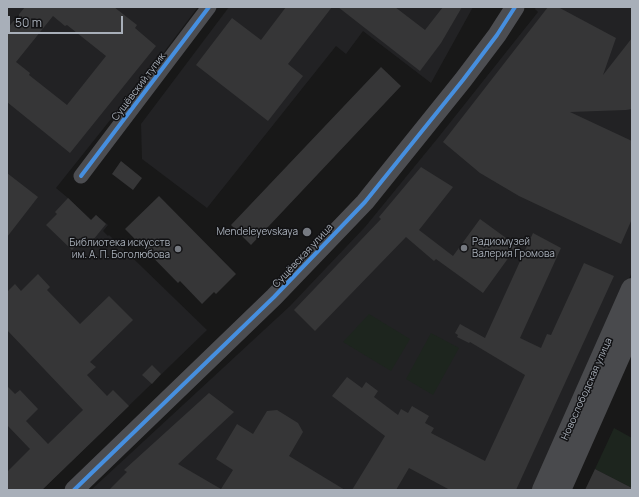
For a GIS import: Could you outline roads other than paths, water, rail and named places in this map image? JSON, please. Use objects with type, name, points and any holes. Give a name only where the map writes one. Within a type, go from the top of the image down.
[{"type":"main road","name":"Новослободская улица","points":[[543,490],[632,289]]},
{"type":"main road","name":"Новослободская улица","points":[[560,490],[632,327]]},
{"type":"street","name":"Сущёвский тупик","points":[[81,176],[209,7]]},
{"type":"street","name":"Сущёвская улица","points":[[74,490],[274,297],[364,202],[463,80],[497,35],[515,7]]},
{"type":"tram line","points":[[67,490],[255,310],[359,200],[460,77],[483,47],[510,7]]},
{"type":"tram line","points":[[81,490],[278,300],[369,204],[466,84],[520,7]]},
{"type":"place","name":"Mendeleyevskaya","points":[[307,232]]},
{"type":"place","name":"Радиомузей Валерия Громова","points":[[464,248]]},
{"type":"place","name":"Библиотека искусств им. А. П. Боголюбова","points":[[178,249]]}]
